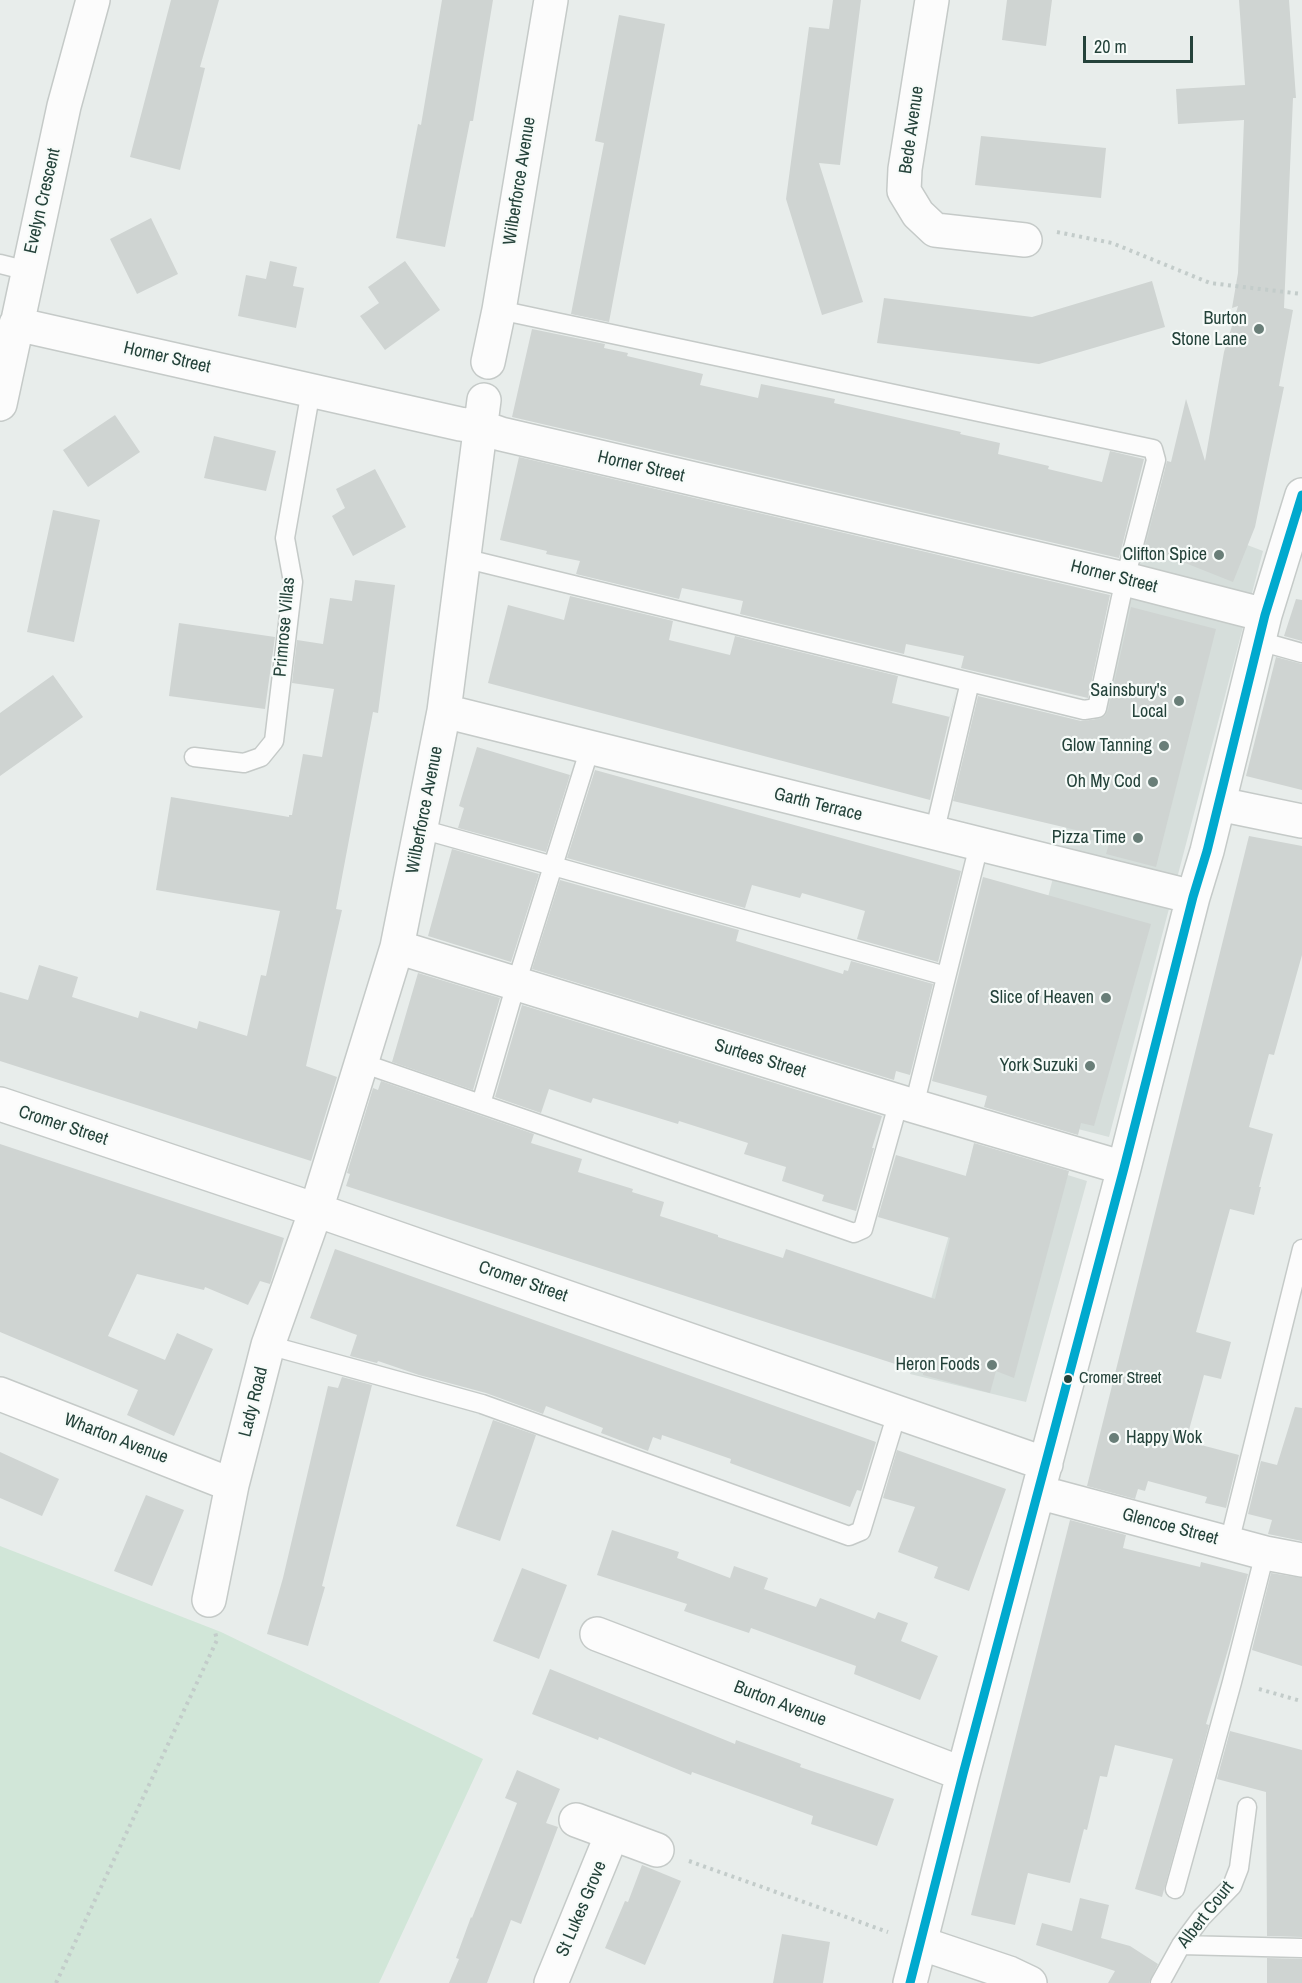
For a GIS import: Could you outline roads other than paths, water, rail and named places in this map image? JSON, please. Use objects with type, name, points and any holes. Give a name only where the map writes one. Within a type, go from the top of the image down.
[{"type":"street","name":"Evelyn Crescent","points":[[0,404],[16,324],[14,267],[64,106],[93,0]]},
{"type":"street","name":"Wilberforce Avenue","points":[[488,362],[552,0]]},
{"type":"street","name":"Bede Avenue","points":[[932,0],[905,169],[904,191],[918,214],[935,230],[1025,240]]},
{"type":"street","name":"Horner Street","points":[[16,324],[460,424],[482,413],[501,434],[1125,579],[1262,628]]},
{"type":"street","name":"Wilberforce Avenue","points":[[316,1210],[397,947],[444,711],[482,413]]},
{"type":"street","points":[[910,1983],[1219,804],[1262,628],[1301,500]]},
{"type":"street","name":"Garth Terrace","points":[[444,711],[1193,897]]},
{"type":"street","points":[[1219,804],[1302,821]]},
{"type":"street","name":"Surtees Street","points":[[397,947],[1124,1168]]},
{"type":"street","name":"Cromer Street","points":[[0,1104],[316,1210],[897,1413],[1042,1478]]},
{"type":"street","name":"Lady Road","points":[[209,1600],[232,1485],[268,1345],[316,1210]]},
{"type":"street","name":"Wharton Avenue","points":[[0,1394],[232,1485]]},
{"type":"street","name":"Glencoe Street","points":[[1042,1478],[1229,1543],[1302,1560]]},
{"type":"street","name":"Burton Avenue","points":[[597,1634],[963,1774]]},
{"type":"street","points":[[576,1821],[657,1850]]},
{"type":"street","name":"St Lukes Grove","points":[[551,1983],[612,1834]]},
{"type":"street","points":[[920,1943],[1009,1973],[1030,1983]]},
{"type":"lane","points":[[463,558],[1084,710],[1097,708],[1125,579],[1156,460],[1153,449],[499,310]]},
{"type":"lane","name":"Primrose Villas","points":[[194,757],[244,764],[261,757],[274,741],[293,582],[285,538],[311,390]]},
{"type":"lane","points":[[1262,628],[1302,653]]},
{"type":"lane","points":[[934,834],[970,682]]},
{"type":"lane","points":[[481,1104],[590,748]]},
{"type":"lane","points":[[421,829],[946,976]]},
{"type":"lane","points":[[362,1063],[854,1233],[863,1229],[906,1103],[946,976],[979,845]]},
{"type":"lane","points":[[1229,1543],[1302,1250]]},
{"type":"lane","points":[[268,1345],[482,1404],[849,1536],[861,1531],[897,1413]]},
{"type":"lane","points":[[1175,1889],[1265,1552]]},
{"type":"lane","name":"Albert Court","points":[[1160,1983],[1181,1945],[1201,1918],[1232,1886],[1239,1868],[1247,1807]]},
{"type":"lane","points":[[1181,1945],[1302,1947]]},
{"type":"place","name":"Burton Stone Lane","points":[[1259,329]]},
{"type":"place","name":"Clifton Spice","points":[[1219,555]]},
{"type":"place","name":"Sainsbury's Local","points":[[1179,701]]},
{"type":"place","name":"Glow Tanning","points":[[1164,746]]},
{"type":"place","name":"Oh My Cod","points":[[1153,782]]},
{"type":"place","name":"Pizza Time","points":[[1138,838]]},
{"type":"place","name":"Slice of Heaven","points":[[1106,998]]},
{"type":"place","name":"York Suzuki","points":[[1090,1066]]},
{"type":"place","name":"Heron Foods","points":[[992,1365]]},
{"type":"place","name":"Cromer Street","points":[[1068,1379]]},
{"type":"place","name":"Happy Wok","points":[[1114,1438]]}]
